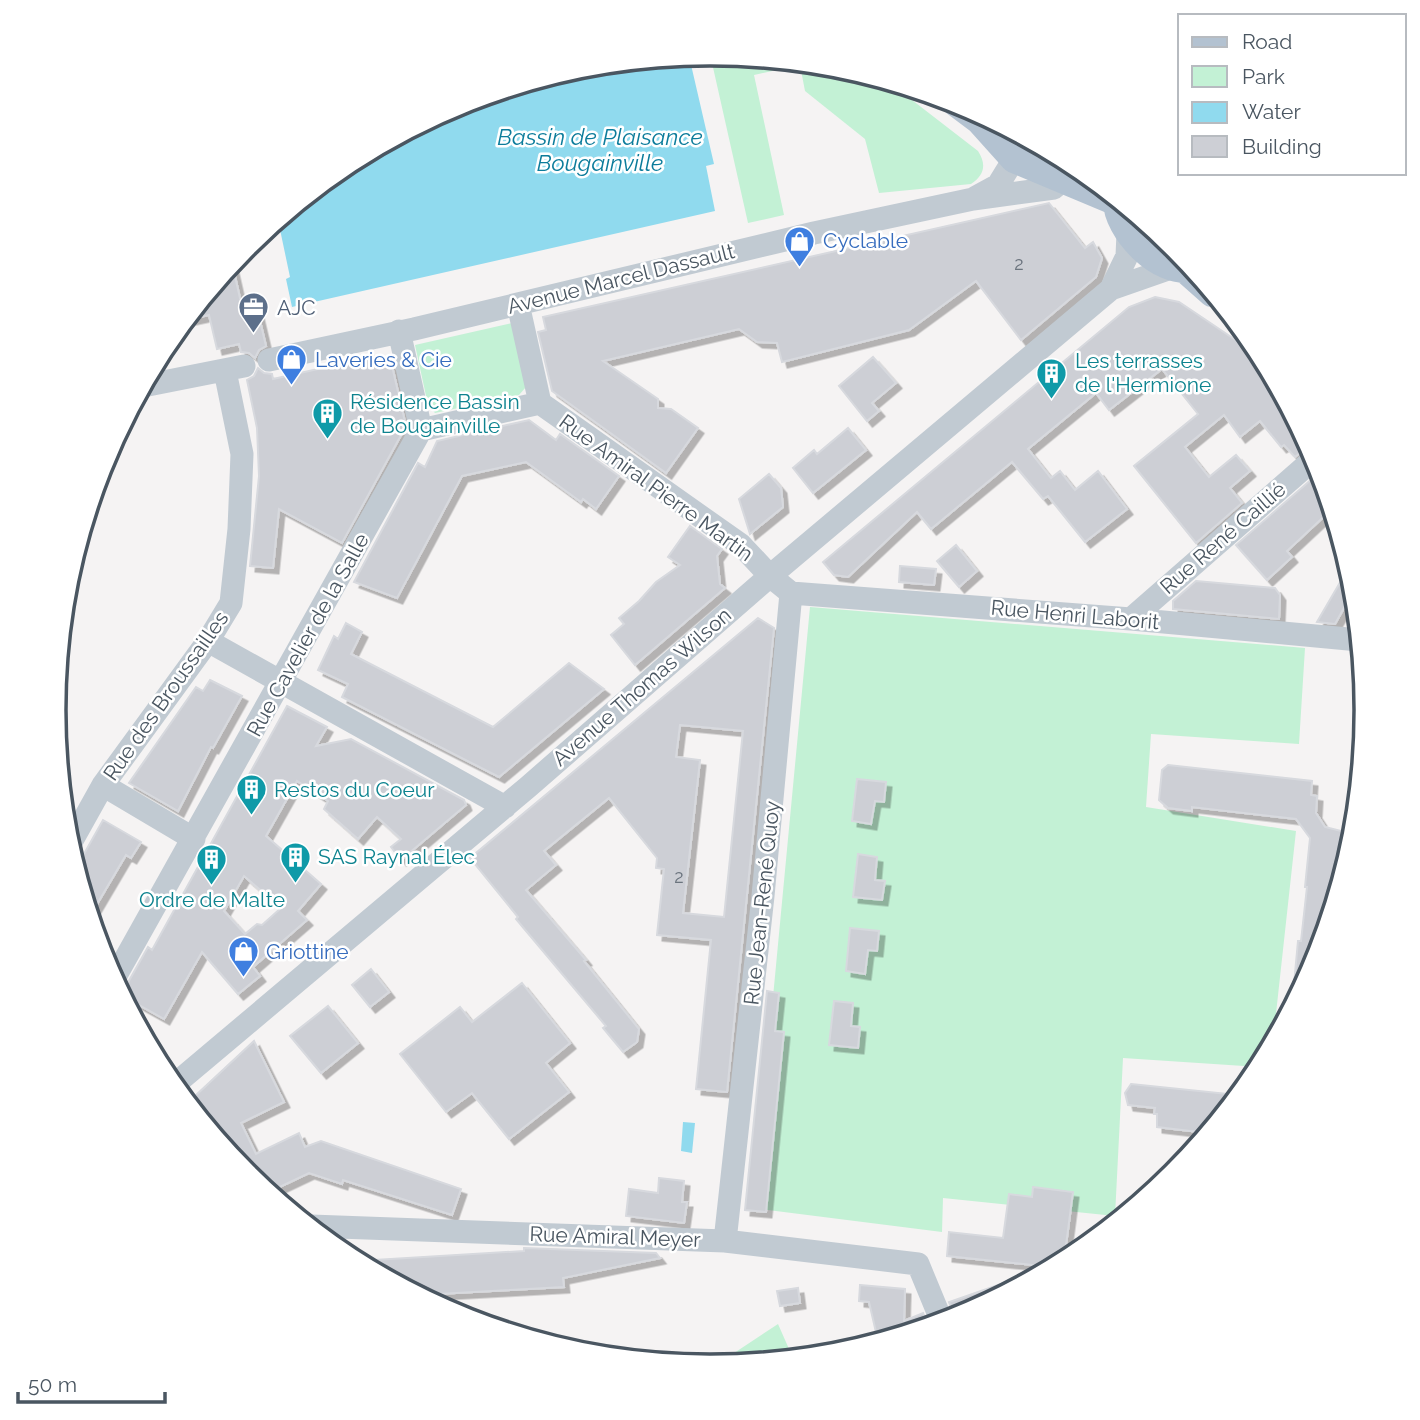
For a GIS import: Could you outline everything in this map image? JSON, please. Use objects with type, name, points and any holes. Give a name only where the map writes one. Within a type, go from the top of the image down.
[{"type":"main road","points":[[988,130],[1014,159],[1091,191]]},
{"type":"main road","points":[[1119,214],[1128,233],[1142,248],[1173,263]]},
{"type":"street","points":[[1014,159],[1035,155]]},
{"type":"street","name":"Avenue Marcel Dassault","points":[[973,199],[998,185],[1014,159]]},
{"type":"street","name":"Avenue Marcel Dassault","points":[[269,360],[973,199],[1054,188],[1061,180]]},
{"type":"street","name":"Avenue Thomas Wilson","points":[[182,1078],[505,807],[770,576],[1111,289],[1127,257],[1128,233]]},
{"type":"street","name":"Avenue Thomas Wilson","points":[[1111,289],[1179,270]]},
{"type":"street","points":[[399,331],[421,430],[540,403],[518,304]]},
{"type":"street","name":"Rue des Broussailles","points":[[78,830],[103,785],[208,641],[231,603],[239,529],[242,454],[235,369],[156,384]]},
{"type":"street","name":"Rue Amiral Pierre Martin","points":[[540,403],[741,545],[770,576]]},
{"type":"street","name":"Rue Cavelier de la Salle","points":[[120,968],[421,430]]},
{"type":"street","name":"Rue René Caillié","points":[[1131,619],[1306,466]]},
{"type":"street","points":[[770,576],[791,593]]},
{"type":"street","name":"Rue Henri Laborit","points":[[791,593],[1349,639]]},
{"type":"street","name":"Rue Jean-René Quoy","points":[[725,1241],[764,896],[791,593]]},
{"type":"street","points":[[208,641],[505,807]]},
{"type":"street","points":[[103,785],[194,839]]},
{"type":"street","name":"Rue Amiral Meyer","points":[[326,1227],[725,1241],[918,1264],[938,1312]]},
{"type":"green space","points":[[713,66],[776,70],[754,75],[784,215],[748,223]]},
{"type":"green space","points":[[802,73],[877,88],[911,99],[978,151],[983,161],[983,169],[971,184],[879,193],[865,139],[805,91]]},
{"type":"green space","points":[[512,323],[526,387],[519,395],[435,413],[428,405],[415,345]]},
{"type":"green space","points":[[810,607],[1305,648],[1299,744],[1151,734],[1146,807],[1296,831],[1276,1016],[1246,1066],[1123,1058],[1115,1210],[1109,1215],[943,1198],[942,1232],[753,1208]]},
{"type":"green space","points":[[778,1324],[789,1348],[752,1352],[734,1353]]},
{"type":"water","name":"Bassin de Plaisance Bougainville","points":[[692,67],[714,164],[706,166],[715,211],[292,307],[286,279],[290,277],[280,231],[318,199],[352,175],[425,133],[464,115],[543,88],[626,72]]},
{"type":"water","points":[[683,1122],[695,1123],[692,1153],[681,1151]]},
{"type":"building","points":[[1049,203],[1085,248],[1093,242],[1102,258],[1096,277],[1021,340],[976,281],[909,330],[782,362],[777,343],[757,342],[739,329],[603,361],[658,399],[658,408],[671,409],[698,428],[666,473],[552,391],[538,332],[546,330],[543,317]]},
{"type":"building","points":[[235,276],[242,307],[256,304],[266,346],[259,350],[255,358],[249,353],[241,352],[239,344],[217,349],[209,315],[200,317]]},
{"type":"building","points":[[1155,297],[1179,302],[1237,341],[1267,388],[1300,453],[1295,457],[1284,445],[1281,447],[1260,421],[1240,437],[1224,415],[1185,447],[1209,477],[1236,455],[1250,471],[1230,488],[1242,503],[1196,543],[1134,466],[1198,414],[1162,369],[1109,410],[1096,393],[1028,449],[1051,478],[1060,471],[1075,490],[1098,471],[1127,509],[1085,542],[1048,496],[1043,499],[1012,462],[931,529],[917,512],[848,577],[834,575],[823,562],[1129,307]]},
{"type":"building","name":"Résidence Bassin de Bougainville","points":[[376,356],[392,366],[406,426],[342,543],[279,509],[273,568],[250,566],[259,476],[257,428],[247,380],[254,376],[258,368],[264,373],[272,374],[273,379]]},
{"type":"building","points":[[873,357],[896,383],[872,403],[879,411],[867,421],[839,386]]},
{"type":"building","points":[[529,420],[556,440],[560,434],[619,476],[596,509],[583,499],[581,502],[526,462],[462,476],[397,598],[354,582],[418,463],[425,467],[437,441]]},
{"type":"building","points":[[848,428],[866,450],[813,493],[793,468],[814,450],[817,454]]},
{"type":"building","points":[[769,474],[781,488],[783,507],[750,534],[739,499]]},
{"type":"building","points":[[1311,480],[1324,517],[1287,551],[1292,557],[1267,580],[1236,545]]},
{"type":"building","points":[[690,526],[722,549],[717,556],[720,584],[725,588],[635,665],[611,635],[624,624],[619,618],[656,582],[680,565],[668,557]]},
{"type":"building","points":[[956,545],[977,571],[959,587],[937,561]]},
{"type":"building","points":[[900,566],[936,569],[934,585],[899,582]]},
{"type":"building","points":[[1196,581],[1275,588],[1280,595],[1279,619],[1173,609],[1173,601]]},
{"type":"building","points":[[1340,582],[1345,607],[1335,624],[1317,622]]},
{"type":"building","points":[[758,618],[774,628],[727,1092],[696,1089],[711,940],[657,935],[664,869],[656,868],[657,858],[609,798],[544,851],[556,865],[526,890],[586,960],[584,961],[639,1029],[637,1042],[623,1052],[603,1028],[606,1026],[516,919],[518,917],[470,858]],"holes":[[[680,725],[743,731],[724,917],[683,913],[700,760],[676,757]]]},
{"type":"building","points":[[346,623],[362,632],[351,654],[493,727],[569,663],[604,689],[499,777],[342,697],[348,684],[318,670],[334,636],[338,639]]},
{"type":"building","points":[[210,680],[242,696],[213,748],[211,747],[178,811],[129,783],[196,687],[203,691]]},
{"type":"building","points":[[287,706],[327,727],[316,746],[351,739],[464,800],[466,805],[401,860],[391,847],[401,839],[377,817],[358,839],[324,809],[328,801],[297,781],[266,836],[321,884],[298,911],[307,920],[253,967],[260,976],[238,994],[202,952],[164,1019],[138,1004],[128,983],[148,947],[152,950]],"holes":[[[244,876],[281,908],[262,925],[257,924],[245,934],[224,911]]]},
{"type":"building","points":[[1168,765],[1312,781],[1311,795],[1317,796],[1316,813],[1325,827],[1342,831],[1332,877],[1295,979],[1307,887],[1310,838],[1296,819],[1192,807],[1192,811],[1168,808],[1159,800],[1162,770]]},
{"type":"building","points":[[857,779],[886,782],[884,802],[875,801],[871,824],[852,821]]},
{"type":"building","points":[[103,820],[141,842],[131,858],[126,855],[97,904],[83,855]]},
{"type":"building","points":[[858,854],[877,857],[875,880],[885,881],[882,900],[853,897]]},
{"type":"building","points":[[850,928],[879,931],[877,951],[868,950],[865,974],[846,971]]},
{"type":"building","points":[[371,969],[389,992],[370,1007],[352,985]]},
{"type":"building","points":[[522,983],[570,1043],[546,1063],[569,1092],[509,1139],[472,1093],[446,1112],[400,1054],[460,1007],[472,1022]]},
{"type":"building","points":[[767,991],[779,993],[775,1031],[784,1032],[766,1212],[745,1210]]},
{"type":"building","points":[[834,1001],[853,1003],[851,1026],[860,1027],[858,1048],[829,1045]]},
{"type":"building","points":[[328,1006],[358,1043],[321,1073],[290,1036]]},
{"type":"building","points":[[254,1041],[284,1102],[241,1123],[256,1154],[299,1133],[305,1147],[321,1141],[461,1189],[452,1215],[343,1180],[342,1184],[309,1173],[279,1187],[226,1134],[195,1096]]},
{"type":"building","points":[[1131,1084],[1227,1094],[1196,1132],[1157,1127],[1155,1108],[1128,1105],[1125,1093]]},
{"type":"building","points":[[659,1178],[684,1181],[682,1202],[687,1202],[684,1223],[626,1216],[629,1189],[658,1193]]},
{"type":"building","points":[[1033,1187],[1073,1192],[1068,1245],[1035,1265],[947,1256],[949,1232],[1003,1238],[1009,1194],[1032,1197]]},
{"type":"building","points":[[524,1248],[656,1253],[660,1258],[563,1278],[564,1287],[440,1294],[376,1260],[524,1251]]},
{"type":"building","points":[[1000,1284],[951,1307],[949,1302]]},
{"type":"building","points":[[860,1285],[905,1289],[904,1321],[923,1313],[924,1316],[876,1332],[869,1302],[859,1301]]},
{"type":"building","points":[[798,1288],[800,1303],[780,1306],[777,1291]]},
{"type":"place","name":"Cyclable","points":[[800,268]]},
{"type":"place","name":"AJC","points":[[254,335]]},
{"type":"place","name":"Laveries & Cie","points":[[292,387]]},
{"type":"place","name":"Les terrasses de l'Hermione","points":[[1052,400]]},
{"type":"place","name":"Résidence Bassin de Bougainville","points":[[327,441]]},
{"type":"place","name":"Restos du Coeur","points":[[251,817]]},
{"type":"place","name":"SAS Raynal Élec","points":[[295,884]]},
{"type":"place","name":"Ordre de Malte","points":[[212,887]]},
{"type":"place","name":"Griottine","points":[[243,979]]}]
